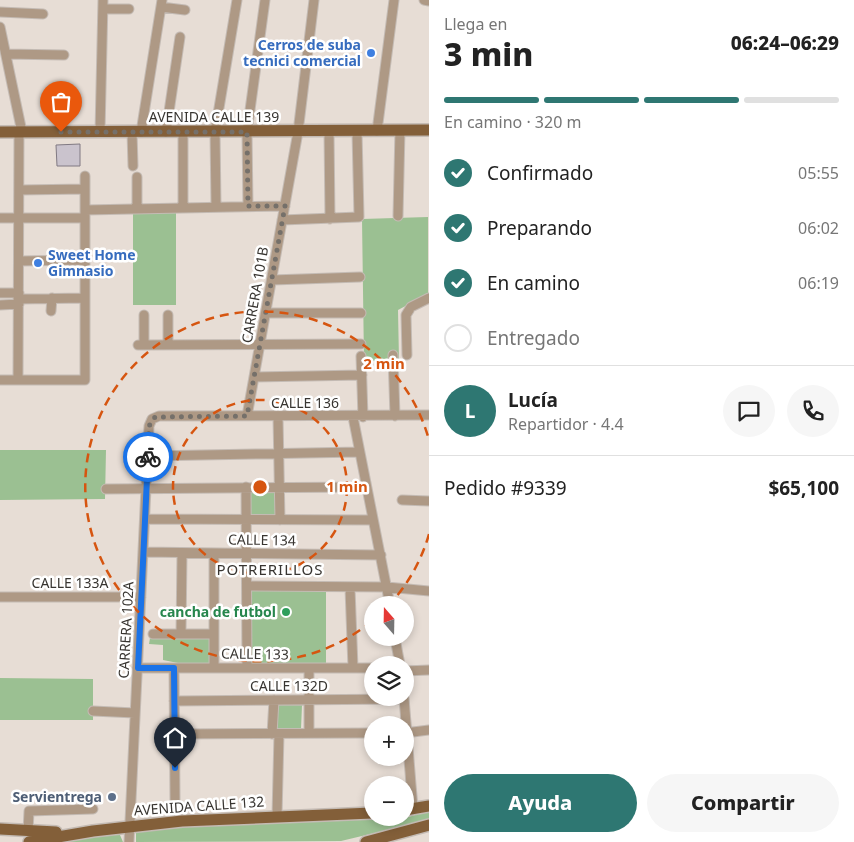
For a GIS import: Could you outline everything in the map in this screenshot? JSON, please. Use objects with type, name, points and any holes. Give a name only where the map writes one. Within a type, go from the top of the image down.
[{"type":"main road","name":"AVENIDA CALLE 139","points":[[0,132],[357,132],[429,130]]},
{"type":"main road","points":[[414,809],[429,806]]},
{"type":"main road","name":"AVENIDA CALLE 132","points":[[0,829],[29,837],[189,820],[364,813]]},
{"type":"main road","points":[[366,842],[429,825]]},
{"type":"street","points":[[216,206],[215,132],[237,0]]},
{"type":"street","points":[[248,206],[247,132],[265,0]]},
{"type":"street","name":"CARRERA 101B","points":[[247,416],[298,132],[314,0]]},
{"type":"street","points":[[377,131],[394,0]]},
{"type":"street","points":[[424,0],[429,1]]},
{"type":"street","points":[[100,132],[103,4],[129,10]]},
{"type":"street","points":[[133,166],[136,132],[162,4],[185,10]]},
{"type":"street","points":[[0,12],[44,14]]},
{"type":"street","points":[[0,27],[20,132],[18,380]]},
{"type":"street","points":[[166,132],[180,38]]},
{"type":"street","points":[[6,54],[64,55]]},
{"type":"street","points":[[398,216],[400,130]]},
{"type":"street","points":[[183,132],[183,208]]},
{"type":"street","points":[[329,132],[330,219]]},
{"type":"street","points":[[282,220],[359,218],[357,132]]},
{"type":"street","points":[[0,380],[85,380],[85,176]]},
{"type":"street","points":[[137,177],[137,209]]},
{"type":"street","points":[[19,190],[85,189]]},
{"type":"street","points":[[0,218],[85,214],[137,209],[285,206]]},
{"type":"street","points":[[18,261],[85,260]]},
{"type":"street","points":[[272,280],[360,277]]},
{"type":"street","points":[[0,293],[19,298],[85,298]]},
{"type":"street","points":[[0,305],[19,298]]},
{"type":"street","points":[[51,311],[52,298]]},
{"type":"street","points":[[407,355],[406,315],[410,307],[429,298]]},
{"type":"street","points":[[266,313],[361,313]]},
{"type":"street","points":[[168,315],[168,345]]},
{"type":"street","points":[[144,316],[141,345],[260,346],[361,344]]},
{"type":"street","points":[[393,355],[395,416]]},
{"type":"street","points":[[362,356],[363,417]]},
{"type":"street","points":[[254,377],[362,375]]},
{"type":"street","name":"CALLE 136","points":[[152,419],[159,416],[363,417],[429,415]]},
{"type":"street","points":[[278,416],[280,520]]},
{"type":"street","points":[[352,417],[388,596]]},
{"type":"street","name":"CARRERA 102A","points":[[129,842],[149,426],[152,419]]},
{"type":"street","points":[[148,456],[358,452]]},
{"type":"street","points":[[246,487],[247,667]]},
{"type":"street","points":[[106,488],[366,487]]},
{"type":"street","points":[[402,500],[429,501]]},
{"type":"street","points":[[145,519],[374,520]]},
{"type":"street","name":"CALLE 134","points":[[143,552],[381,555]]},
{"type":"street","points":[[181,634],[182,553]]},
{"type":"street","points":[[214,553],[214,667]]},
{"type":"street","points":[[247,586],[386,587],[429,591]]},
{"type":"street","points":[[350,588],[353,668]]},
{"type":"street","name":"CALLE 133A","points":[[0,597],[141,597]]},
{"type":"street","points":[[153,634],[214,634]]},
{"type":"street","name":"CALLE 133","points":[[138,668],[364,668]]},
{"type":"street","points":[[174,668],[175,800]]},
{"type":"street","points":[[309,668],[309,733]]},
{"type":"street","points":[[414,671],[429,670]]},
{"type":"street","name":"CALLE 132D","points":[[174,701],[364,699]]},
{"type":"street","points":[[274,700],[277,816]]},
{"type":"street","points":[[93,711],[135,713]]},
{"type":"street","points":[[414,732],[429,730]]},
{"type":"street","points":[[174,734],[364,733]]},
{"type":"street","points":[[29,837],[28,811],[93,809]]},
{"type":"green space","points":[[133,213],[176,213],[176,305],[133,305]]},
{"type":"green space","points":[[428,217],[428,294],[398,310],[399,361],[364,361],[362,219]]},
{"type":"green space","points":[[0,450],[106,450],[105,499],[0,500]]},
{"type":"green space","points":[[249,490],[276,491],[276,516],[250,516]]},
{"type":"green space","points":[[326,589],[326,666],[252,665],[252,591]]},
{"type":"green space","points":[[150,638],[210,638],[210,663],[183,664],[163,660],[163,645],[149,644]]},
{"type":"green space","points":[[0,678],[93,679],[93,720],[0,720]]},
{"type":"green space","points":[[277,704],[302,705],[301,729],[277,728]]},
{"type":"green space","points":[[429,811],[429,820],[414,824],[414,815]]},
{"type":"green space","points":[[364,819],[364,826],[404,826],[341,841],[136,842],[136,830],[140,828]]},
{"type":"green space","points":[[115,832],[120,835],[123,842],[49,842]]},
{"type":"building","points":[[80,144],[80,166],[57,166],[56,145]]},
{"type":"way so far","points":[[61,132],[247,132],[248,206],[285,206],[247,416],[155,417],[149,426],[148,457]]},
{"type":"place","name":"Cerros de suba tecnici comercial","points":[[371,53]]},
{"type":"place","name":"Sweet Home Gimnasio","points":[[38,263]]},
{"type":"place","name":"cancha de futbol","points":[[286,612]]},
{"type":"place","name":"Servientrega","points":[[112,797]]},
{"type":"district","name":"POTRERILLOS","points":[[270,570]]},
{"type":"route","points":[[148,457],[138,668],[174,668],[175,768]]}]
